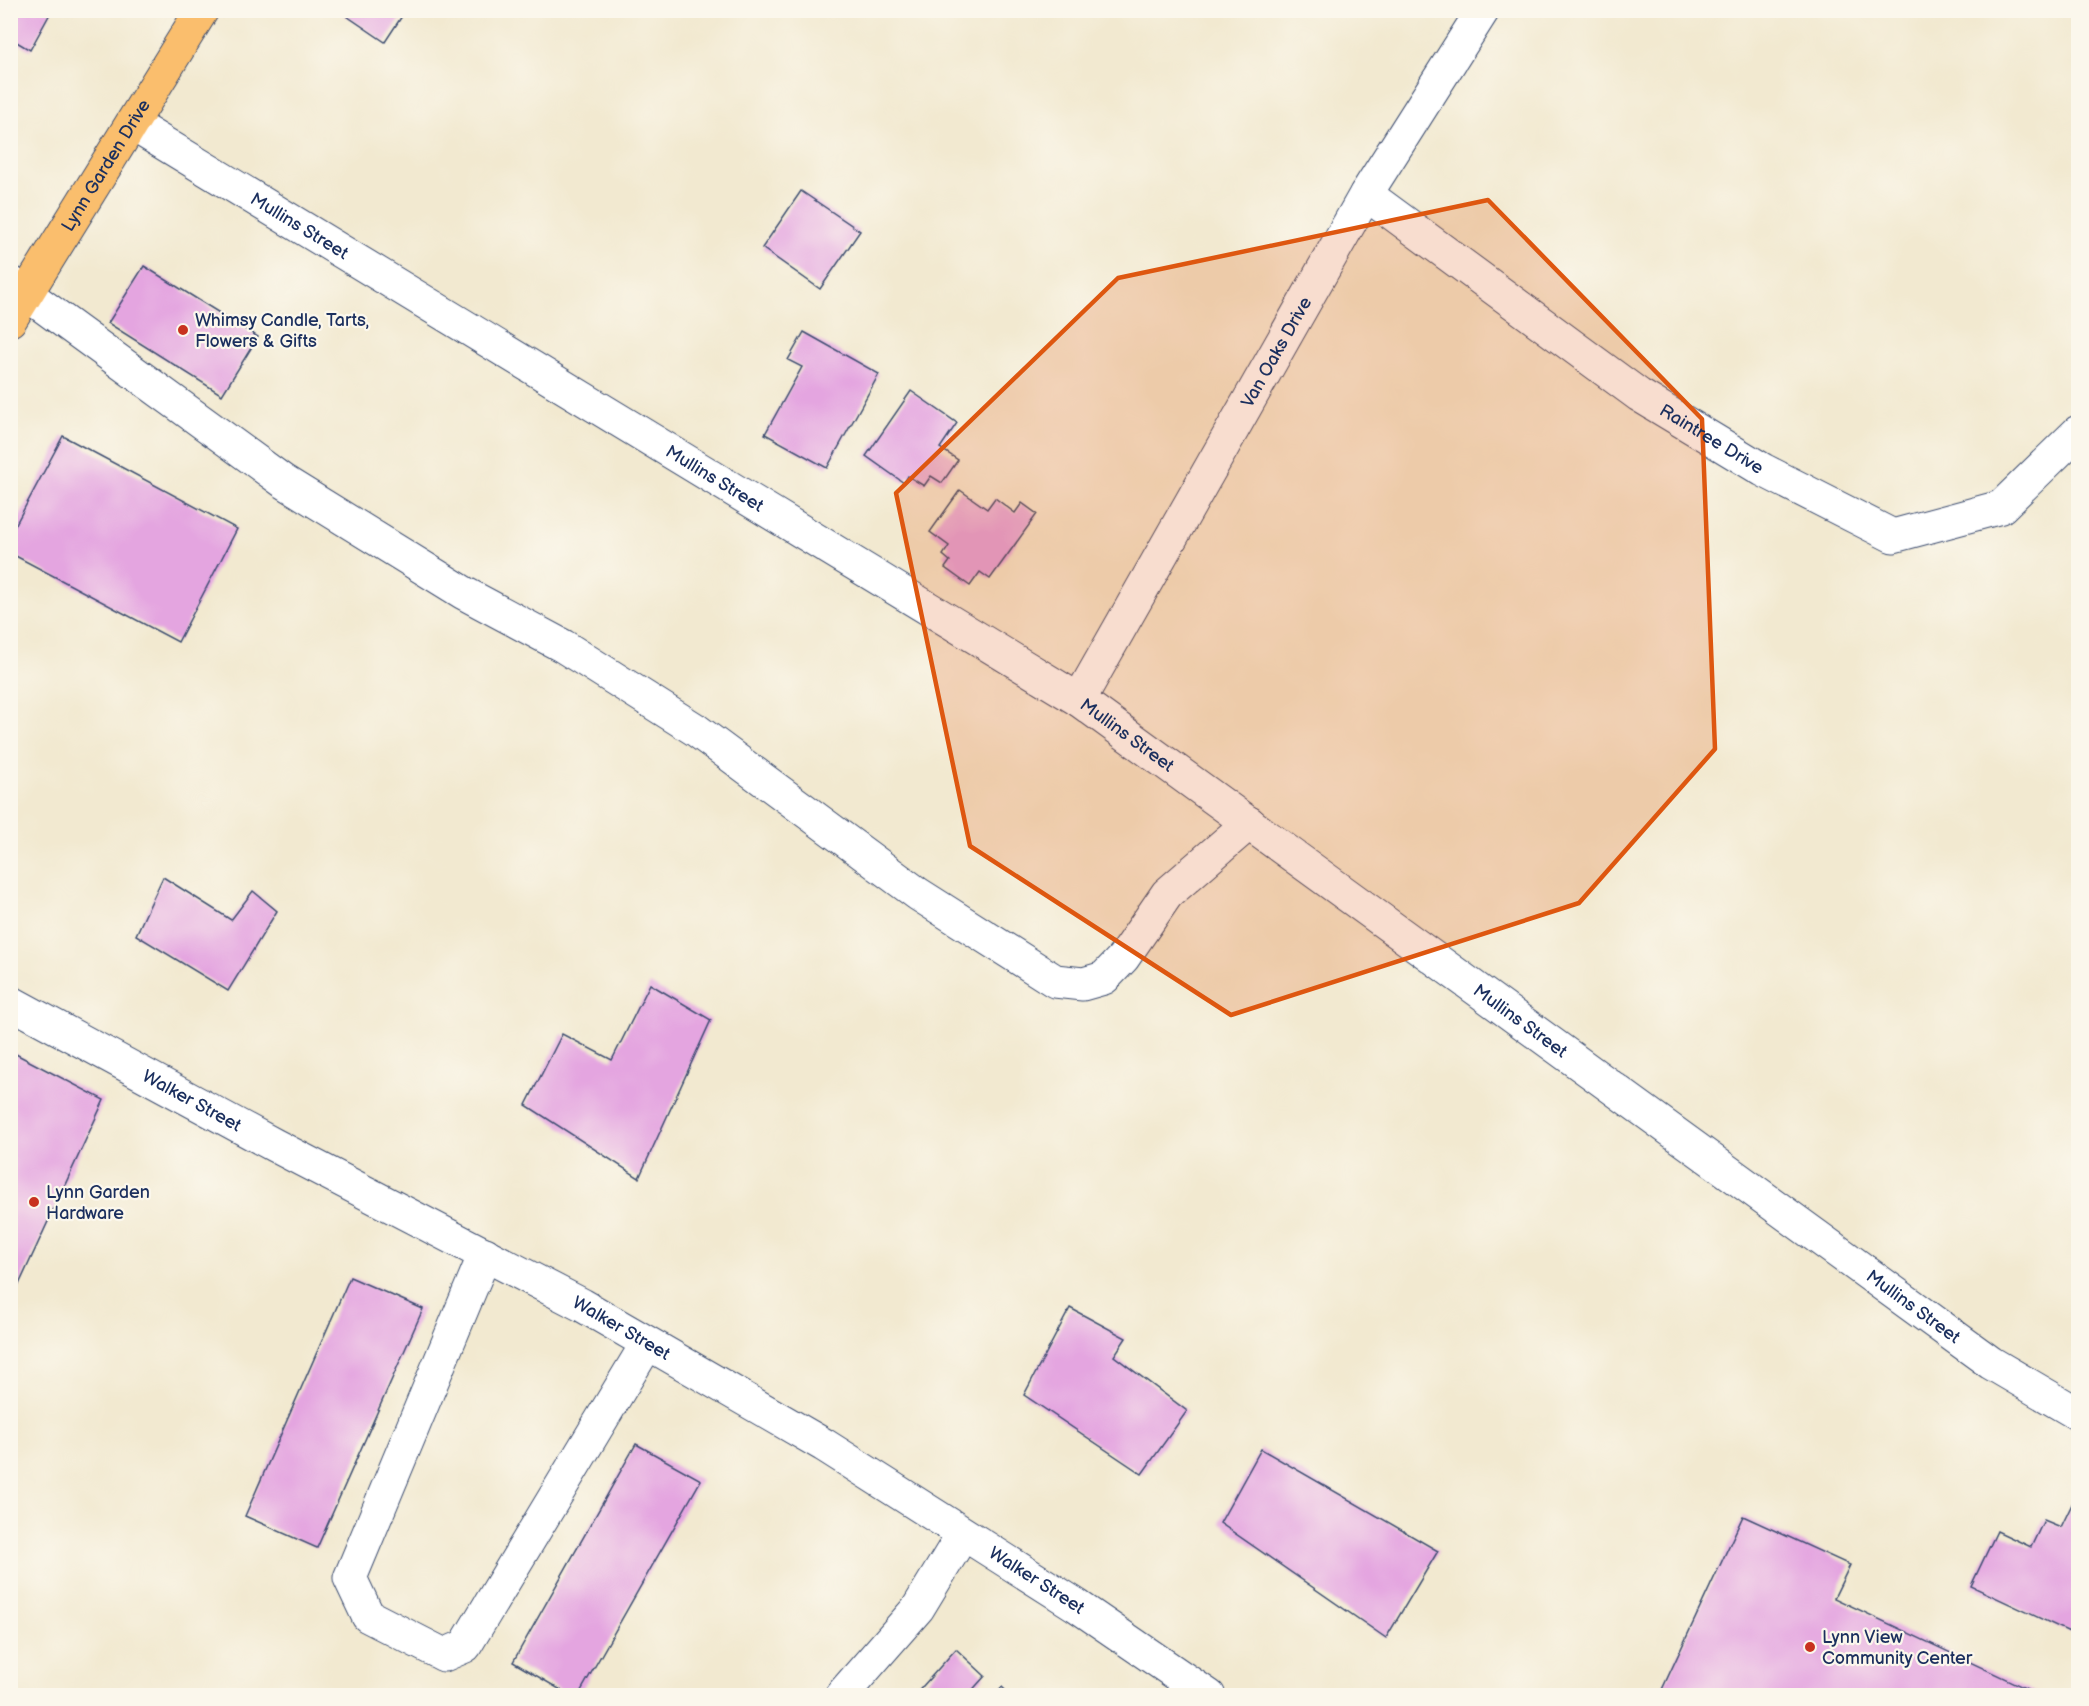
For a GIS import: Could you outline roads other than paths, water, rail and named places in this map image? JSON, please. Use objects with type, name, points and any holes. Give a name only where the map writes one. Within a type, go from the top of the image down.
[{"type":"main road","name":"Lynn Garden Drive","points":[[16,298],[132,124],[202,10]]},
{"type":"street","name":"Van Oaks Drive","points":[[1079,700],[1366,194],[1484,10]]},
{"type":"street","name":"Mullins Street","points":[[132,124],[1079,700],[1991,1363],[2079,1414]]},
{"type":"street","name":"Raintree Drive","points":[[1366,194],[1639,395],[1763,470],[1893,536],[2001,507],[2079,432]]},
{"type":"street","points":[[16,298],[282,481],[464,593],[563,646],[696,730],[918,894],[1055,981],[1083,984],[1104,978],[1123,958],[1167,894],[1249,823]]},
{"type":"street","name":"Walker Street","points":[[10,1002],[254,1134],[485,1254],[824,1445],[1076,1605],[1209,1695]]},
{"type":"street","points":[[485,1254],[350,1578],[368,1616],[444,1654],[465,1646],[647,1344]]},
{"type":"street","points":[[841,1695],[918,1608],[963,1534]]},
{"type":"place","name":"Whimsy Candle, Tarts, Flowers & Gifts","points":[[183,330]]},
{"type":"place","name":"Lynn Garden Hardware","points":[[34,1202]]},
{"type":"place","name":"Lynn View Community Center","points":[[1810,1647]]}]
